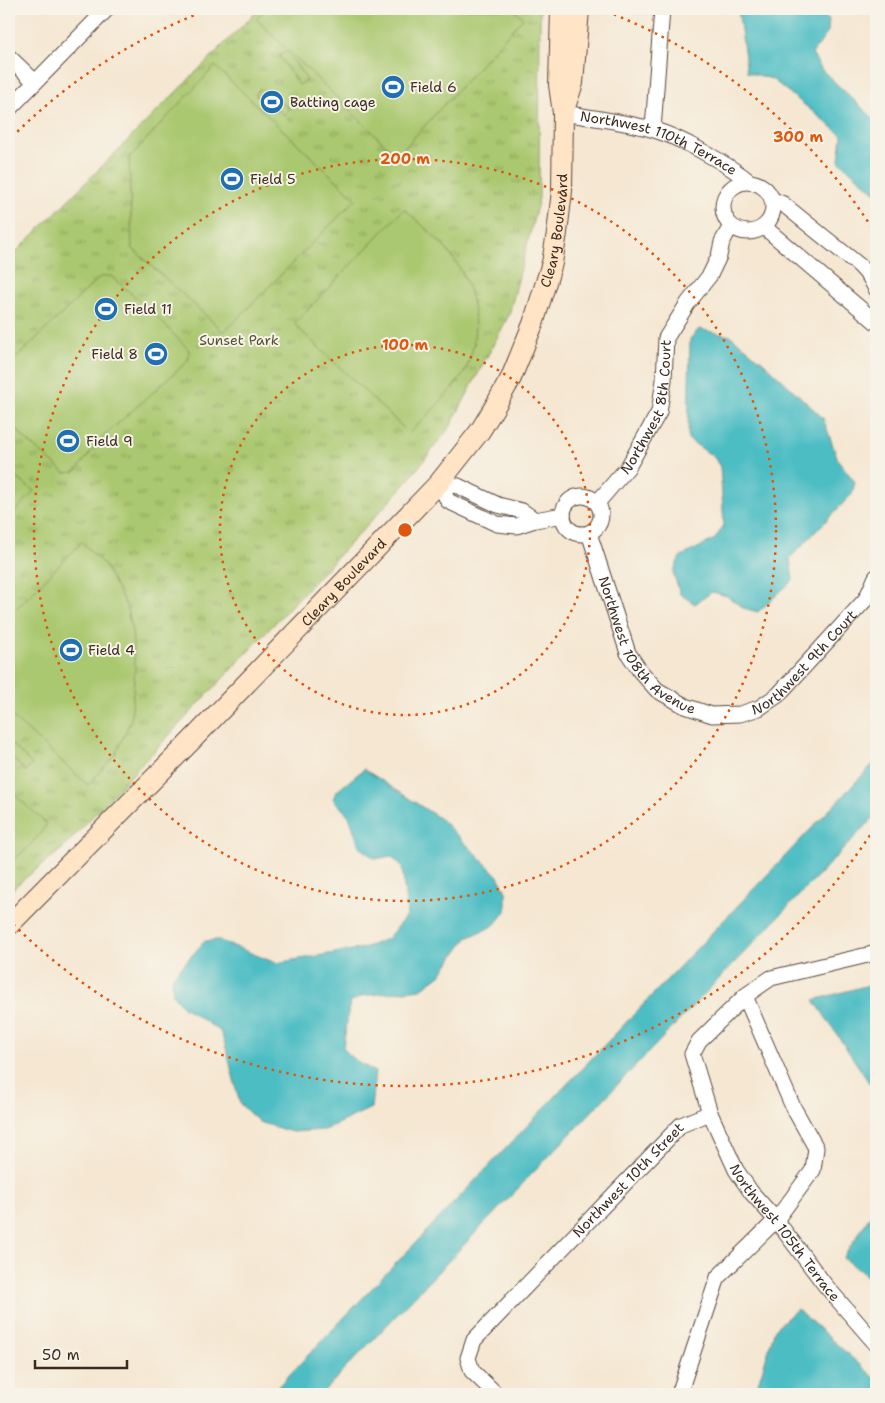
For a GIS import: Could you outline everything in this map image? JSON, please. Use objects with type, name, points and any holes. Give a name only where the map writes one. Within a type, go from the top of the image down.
[{"type":"street","points":[[9,110],[107,9]]},
{"type":"street","name":"Cleary Boulevard","points":[[9,925],[197,734],[439,483],[480,431],[494,408],[514,371],[534,324],[552,263],[558,233],[562,190],[563,113],[559,85],[562,9]]},
{"type":"street","name":"Cleary Boulevard","points":[[563,113],[573,83],[579,9]]},
{"type":"street","points":[[653,129],[662,9]]},
{"type":"street","points":[[9,57],[35,82]]},
{"type":"street","name":"Northwest 110th Terrace","points":[[563,113],[653,129],[681,141],[737,172],[750,182]]},
{"type":"street","points":[[773,200],[772,215],[764,227],[759,230],[747,232],[736,229],[731,226],[724,212],[725,197],[735,186],[750,182],[764,187],[773,200],[783,204],[860,266],[869,276],[876,289]]},
{"type":"street","name":"Northwest 8th Court","points":[[597,503],[628,468],[659,412],[664,380],[666,338],[688,303],[710,275],[719,256],[722,242],[731,226]]},
{"type":"street","points":[[764,227],[876,322]]},
{"type":"street","points":[[439,483],[448,501],[497,524],[517,526],[535,520],[563,515]]},
{"type":"street","points":[[580,496],[587,497],[597,503],[601,516],[595,530],[582,534],[570,530],[564,522],[563,515],[567,503],[580,496]]},
{"type":"street","name":"Northwest 108th Avenue","points":[[589,533],[628,653],[640,671],[657,690],[685,706],[712,715],[740,714]]},
{"type":"street","name":"Northwest 9th Court","points":[[740,714],[759,708],[778,694],[866,599],[876,577]]},
{"type":"street","points":[[710,1113],[692,1054],[699,1041],[746,996],[771,978],[876,953]]},
{"type":"street","points":[[679,1394],[718,1276],[776,1220],[813,1170],[816,1148],[793,1107],[746,996]]},
{"type":"street","name":"Northwest 105th Terrace","points":[[710,1113],[736,1170],[825,1285],[876,1344]]},
{"type":"street","name":"Northwest 10th Street","points":[[496,1394],[472,1370],[468,1358],[474,1340],[681,1125],[710,1113]]},
{"type":"green space","name":"Sunset Park","points":[[259,9],[540,9],[539,198],[509,315],[450,427],[403,487],[62,849],[9,893],[9,259]]},
{"type":"green space","name":"Field 6","points":[[266,9],[513,9],[523,18],[397,156],[256,19]]},
{"type":"green space","name":"Batting cage","points":[[287,51],[307,80],[299,85],[279,56]]},
{"type":"green space","name":"Field 5","points":[[215,66],[356,199],[224,332],[132,248],[129,158]]},
{"type":"green space","name":"Batting cage","points":[[260,88],[289,108],[284,115],[255,95]]},
{"type":"green space","points":[[404,209],[442,244],[461,270],[471,298],[475,328],[474,343],[464,373],[427,416],[409,433],[294,324]]},
{"type":"green space","points":[[111,276],[151,311],[189,350],[188,361],[105,435],[75,472],[65,473],[25,439],[9,420],[9,365],[100,277]]},
{"type":"green space","points":[[9,472],[34,491],[9,518]]},
{"type":"green space","name":"Field 4","points":[[82,542],[104,565],[126,605],[132,632],[135,668],[131,720],[115,755],[88,785],[9,714],[9,616]]},
{"type":"green space","points":[[9,742],[32,764],[26,771],[9,755]]},
{"type":"green space","points":[[9,790],[47,824],[25,850],[9,862]]},
{"type":"water","points":[[738,9],[819,9],[829,19],[828,32],[812,54],[822,70],[876,121],[876,193],[839,161],[842,135],[772,79],[747,72]]},
{"type":"water","points":[[699,329],[731,336],[763,362],[823,418],[838,460],[855,482],[852,494],[790,558],[793,580],[758,612],[743,608],[727,596],[712,592],[695,604],[680,594],[673,572],[680,557],[715,539],[724,525],[720,467],[714,457],[688,439],[690,339]]},
{"type":"water","points":[[876,761],[876,815],[321,1394],[271,1394]]},
{"type":"water","points":[[364,769],[442,820],[498,876],[506,892],[506,911],[493,926],[467,938],[440,975],[421,989],[362,996],[350,1002],[343,1047],[352,1058],[375,1072],[371,1108],[324,1130],[292,1132],[259,1122],[240,1104],[220,1031],[183,1007],[173,995],[172,977],[205,941],[218,940],[276,963],[364,948],[387,939],[407,915],[402,866],[391,856],[375,859],[359,846],[349,816],[333,799],[336,792]]},
{"type":"water","points":[[876,983],[876,1091],[814,1000]]},
{"type":"water","points":[[876,1207],[876,1280],[875,1282],[843,1258]]},
{"type":"water","points":[[797,1309],[876,1379],[876,1394],[755,1394],[775,1329]]},
{"type":"place","name":"Field 6","points":[[393,87]]},
{"type":"place","name":"Batting cage","points":[[272,102]]},
{"type":"place","name":"Field 5","points":[[232,179]]},
{"type":"place","name":"Field 11","points":[[106,309]]},
{"type":"place","name":"Field 8","points":[[156,354]]},
{"type":"place","name":"Field 9","points":[[68,441]]},
{"type":"place","name":"Field 4","points":[[71,650]]}]
